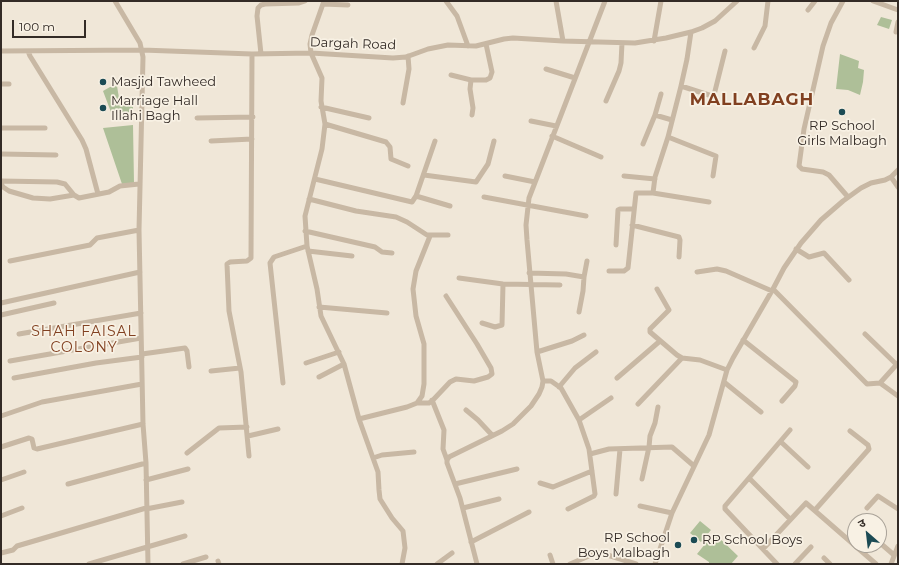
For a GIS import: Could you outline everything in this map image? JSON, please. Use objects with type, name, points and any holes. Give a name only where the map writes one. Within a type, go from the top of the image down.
[{"type":"street","points":[[115,1],[140,43],[142,50],[138,230],[148,564]]},
{"type":"street","points":[[261,54],[257,16],[258,8],[265,4],[299,3],[306,1]]},
{"type":"street","points":[[446,1],[457,16],[468,46]]},
{"type":"street","points":[[556,1],[563,41]]},
{"type":"street","points":[[447,460],[449,457],[513,424],[521,417],[539,394],[543,381],[537,352],[530,285],[526,225],[528,206],[534,182],[605,1]]},
{"type":"street","points":[[654,40],[661,1]]},
{"type":"street","name":"Dargah Road","points":[[1,51],[142,50],[252,54],[311,53],[392,58],[408,56],[448,45],[468,46],[514,38],[622,43],[654,40],[691,32],[715,21],[737,1]]},
{"type":"street","points":[[754,48],[765,26],[768,1]]},
{"type":"street","points":[[808,10],[815,1]]},
{"type":"street","points":[[843,1],[831,23],[824,46],[804,128],[799,166],[802,169],[823,172],[829,175],[848,197]]},
{"type":"street","points":[[873,1],[898,10]]},
{"type":"street","points":[[348,5],[323,3],[310,44],[311,53],[322,78],[321,107],[325,124],[322,149],[305,216],[305,230],[307,248],[317,289],[321,316],[344,364],[359,419],[378,472],[378,490],[380,498],[392,518],[403,531],[405,548],[402,564]]},
{"type":"street","points":[[896,32],[898,22]]},
{"type":"street","points":[[653,193],[655,179],[668,137],[681,86],[691,32]]},
{"type":"street","points":[[606,101],[620,71],[622,43]]},
{"type":"street","points":[[452,75],[471,80],[486,80],[490,78],[492,76],[490,56],[486,44]]},
{"type":"street","points":[[28,51],[86,148],[98,194]]},
{"type":"street","points":[[681,86],[712,96],[714,94],[725,52]]},
{"type":"street","points":[[249,456],[240,368],[229,311],[227,264],[230,262],[247,262],[251,258],[253,117],[252,54]]},
{"type":"street","points":[[403,103],[409,69],[408,56]]},
{"type":"street","points":[[546,69],[575,78]]},
{"type":"street","points":[[471,80],[470,89],[473,108],[472,115]]},
{"type":"street","points":[[1,84],[9,84]]},
{"type":"street","points":[[643,144],[655,115],[661,94]]},
{"type":"street","points":[[321,107],[369,118]]},
{"type":"street","points":[[655,115],[672,120]]},
{"type":"street","points":[[197,118],[253,117]]},
{"type":"street","points":[[531,121],[556,126]]},
{"type":"street","points":[[325,124],[388,143],[390,147],[391,159],[408,166]]},
{"type":"street","points":[[1,128],[45,128]]},
{"type":"street","points":[[552,136],[601,157]]},
{"type":"street","points":[[668,137],[716,156],[712,176]]},
{"type":"street","points":[[211,141],[252,139]]},
{"type":"street","points":[[315,179],[410,202],[413,201],[416,196],[435,141]]},
{"type":"street","points":[[424,175],[476,182],[488,164],[494,141]]},
{"type":"street","points":[[1,154],[56,154]]},
{"type":"street","points":[[655,564],[672,513],[709,435],[727,370],[784,268],[796,249],[821,220],[861,188],[871,183],[885,180],[891,177],[898,170]]},
{"type":"street","points":[[505,176],[534,182]]},
{"type":"street","points":[[624,176],[655,179]]},
{"type":"street","points":[[891,177],[898,187]]},
{"type":"street","points":[[1,183],[57,182],[65,184],[74,195],[79,198],[109,192],[120,186],[139,184]]},
{"type":"street","points":[[1,183],[9,191],[32,198],[50,199],[74,195]]},
{"type":"street","points":[[609,271],[626,270],[636,193],[653,193],[709,202]]},
{"type":"street","points":[[416,196],[450,206]]},
{"type":"street","points":[[484,197],[586,216]]},
{"type":"street","points":[[309,199],[356,211],[396,217],[430,236],[448,235]]},
{"type":"street","points":[[616,245],[618,210],[634,209]]},
{"type":"street","points":[[632,225],[679,237],[679,257]]},
{"type":"street","points":[[10,261],[90,245],[97,238],[138,230]]},
{"type":"street","points":[[305,230],[375,247],[382,252],[392,253]]},
{"type":"street","points":[[417,403],[422,396],[424,384],[424,344],[416,316],[413,289],[418,265],[430,236]]},
{"type":"street","points":[[283,383],[270,263],[274,257],[307,248],[352,256]]},
{"type":"street","points":[[796,249],[809,257],[824,253],[849,280]]},
{"type":"street","points":[[579,312],[587,261]]},
{"type":"street","points":[[696,272],[717,269],[726,271],[773,290],[865,382],[870,384],[880,383],[898,396]]},
{"type":"street","points":[[1,303],[140,272]]},
{"type":"street","points":[[529,273],[566,274],[584,277]]},
{"type":"street","points":[[459,278],[503,284],[560,285]]},
{"type":"street","points":[[482,323],[495,327],[502,325],[503,284]]},
{"type":"street","points":[[657,289],[669,309],[668,312],[650,329],[650,332],[682,358],[700,360],[727,370]]},
{"type":"street","points":[[359,419],[417,403],[429,403],[450,382],[456,379],[474,381],[488,377],[492,374],[491,368],[477,344],[446,296]]},
{"type":"street","points":[[1,316],[54,303]]},
{"type":"street","points":[[319,307],[387,313]]},
{"type":"street","points":[[19,334],[141,313]]},
{"type":"street","points":[[865,334],[897,364],[880,383]]},
{"type":"street","points":[[537,352],[572,341],[584,335]]},
{"type":"street","points":[[10,361],[141,338]]},
{"type":"street","points":[[743,340],[796,382],[795,386],[782,401]]},
{"type":"street","points":[[617,378],[660,341]]},
{"type":"street","points":[[14,378],[185,348],[187,351],[189,367]]},
{"type":"street","points":[[306,363],[339,352]]},
{"type":"street","points":[[559,387],[575,368],[596,352]]},
{"type":"street","points":[[638,404],[682,358]]},
{"type":"street","points":[[319,377],[344,364]]},
{"type":"street","points":[[211,371],[240,368]]},
{"type":"street","points":[[543,381],[551,381],[559,387],[579,420],[590,454],[595,494],[594,496],[568,509]]},
{"type":"street","points":[[724,382],[761,412]]},
{"type":"street","points":[[1,416],[42,402],[142,384]]},
{"type":"street","points":[[579,420],[611,398]]},
{"type":"street","points":[[432,400],[444,430],[443,449],[463,508],[477,564]]},
{"type":"street","points":[[642,479],[650,436],[655,423],[658,407]]},
{"type":"street","points":[[466,410],[492,435]]},
{"type":"street","points":[[1,447],[29,438],[32,439],[34,448],[37,449],[143,424]]},
{"type":"street","points":[[187,452],[219,428],[247,427]]},
{"type":"street","points":[[248,436],[278,429]]},
{"type":"street","points":[[777,564],[725,509],[725,506],[790,430]]},
{"type":"street","points":[[815,510],[869,449],[868,445],[850,431]]},
{"type":"street","points":[[781,442],[808,467]]},
{"type":"street","points":[[590,454],[598,451],[620,449],[649,447],[672,448],[694,466]]},
{"type":"street","points":[[616,494],[620,449]]},
{"type":"street","points":[[373,458],[382,455],[414,452]]},
{"type":"street","points":[[68,484],[146,464]]},
{"type":"street","points":[[146,480],[188,469]]},
{"type":"street","points":[[455,484],[517,469]]},
{"type":"street","points":[[540,483],[553,487],[592,471]]},
{"type":"street","points":[[1,480],[24,472]]},
{"type":"street","points":[[749,478],[790,519]]},
{"type":"street","points":[[867,508],[878,496],[898,510]]},
{"type":"street","points":[[463,508],[499,499]]},
{"type":"street","points":[[1,553],[13,550],[17,546],[146,509],[182,502]]},
{"type":"street","points":[[763,550],[804,503],[815,510],[876,564]]},
{"type":"street","points":[[640,506],[672,513]]},
{"type":"street","points":[[1,516],[22,508]]},
{"type":"street","points":[[472,542],[529,512]]},
{"type":"street","points":[[89,564],[185,536]]},
{"type":"street","points":[[891,564],[898,546]]},
{"type":"street","points":[[795,564],[811,547]]},
{"type":"street","points":[[887,549],[894,555]]},
{"type":"street","points":[[570,564],[596,552],[636,564]]},
{"type":"street","points":[[437,564],[452,553]]},
{"type":"street","points":[[550,555],[554,564]]},
{"type":"street","points":[[183,564],[206,557]]},
{"type":"street","points":[[824,558],[830,564]]},
{"type":"green space","points":[[881,17],[892,20],[889,29],[877,25]]},
{"type":"green space","points":[[840,54],[859,61],[858,68],[864,70],[860,95],[848,90],[836,89]]},
{"type":"green space","points":[[117,86],[119,98],[123,104],[133,107],[133,117],[114,120],[103,91],[110,87]]},
{"type":"green space","points":[[133,125],[134,183],[122,184],[103,128]]},
{"type":"green space","points":[[700,521],[711,530],[701,542],[690,533]]},
{"type":"green space","points":[[714,533],[738,556],[731,564],[709,564],[709,562],[697,554]]},
{"type":"place","name":"Masjid Tawheed","points":[[103,82]]},
{"type":"place","name":"Marriage Hall Illahi Bagh","points":[[103,108]]},
{"type":"place","name":"RP School Girls Malbagh","points":[[842,112]]},
{"type":"place","name":"RP School Boys","points":[[694,540]]},
{"type":"place","name":"RP School Boys Malbagh","points":[[678,545]]},
{"type":"district","name":"MALLABAGH","points":[[752,100]]},
{"type":"district","name":"SHAH FAISAL COLONY","points":[[84,340]]}]
